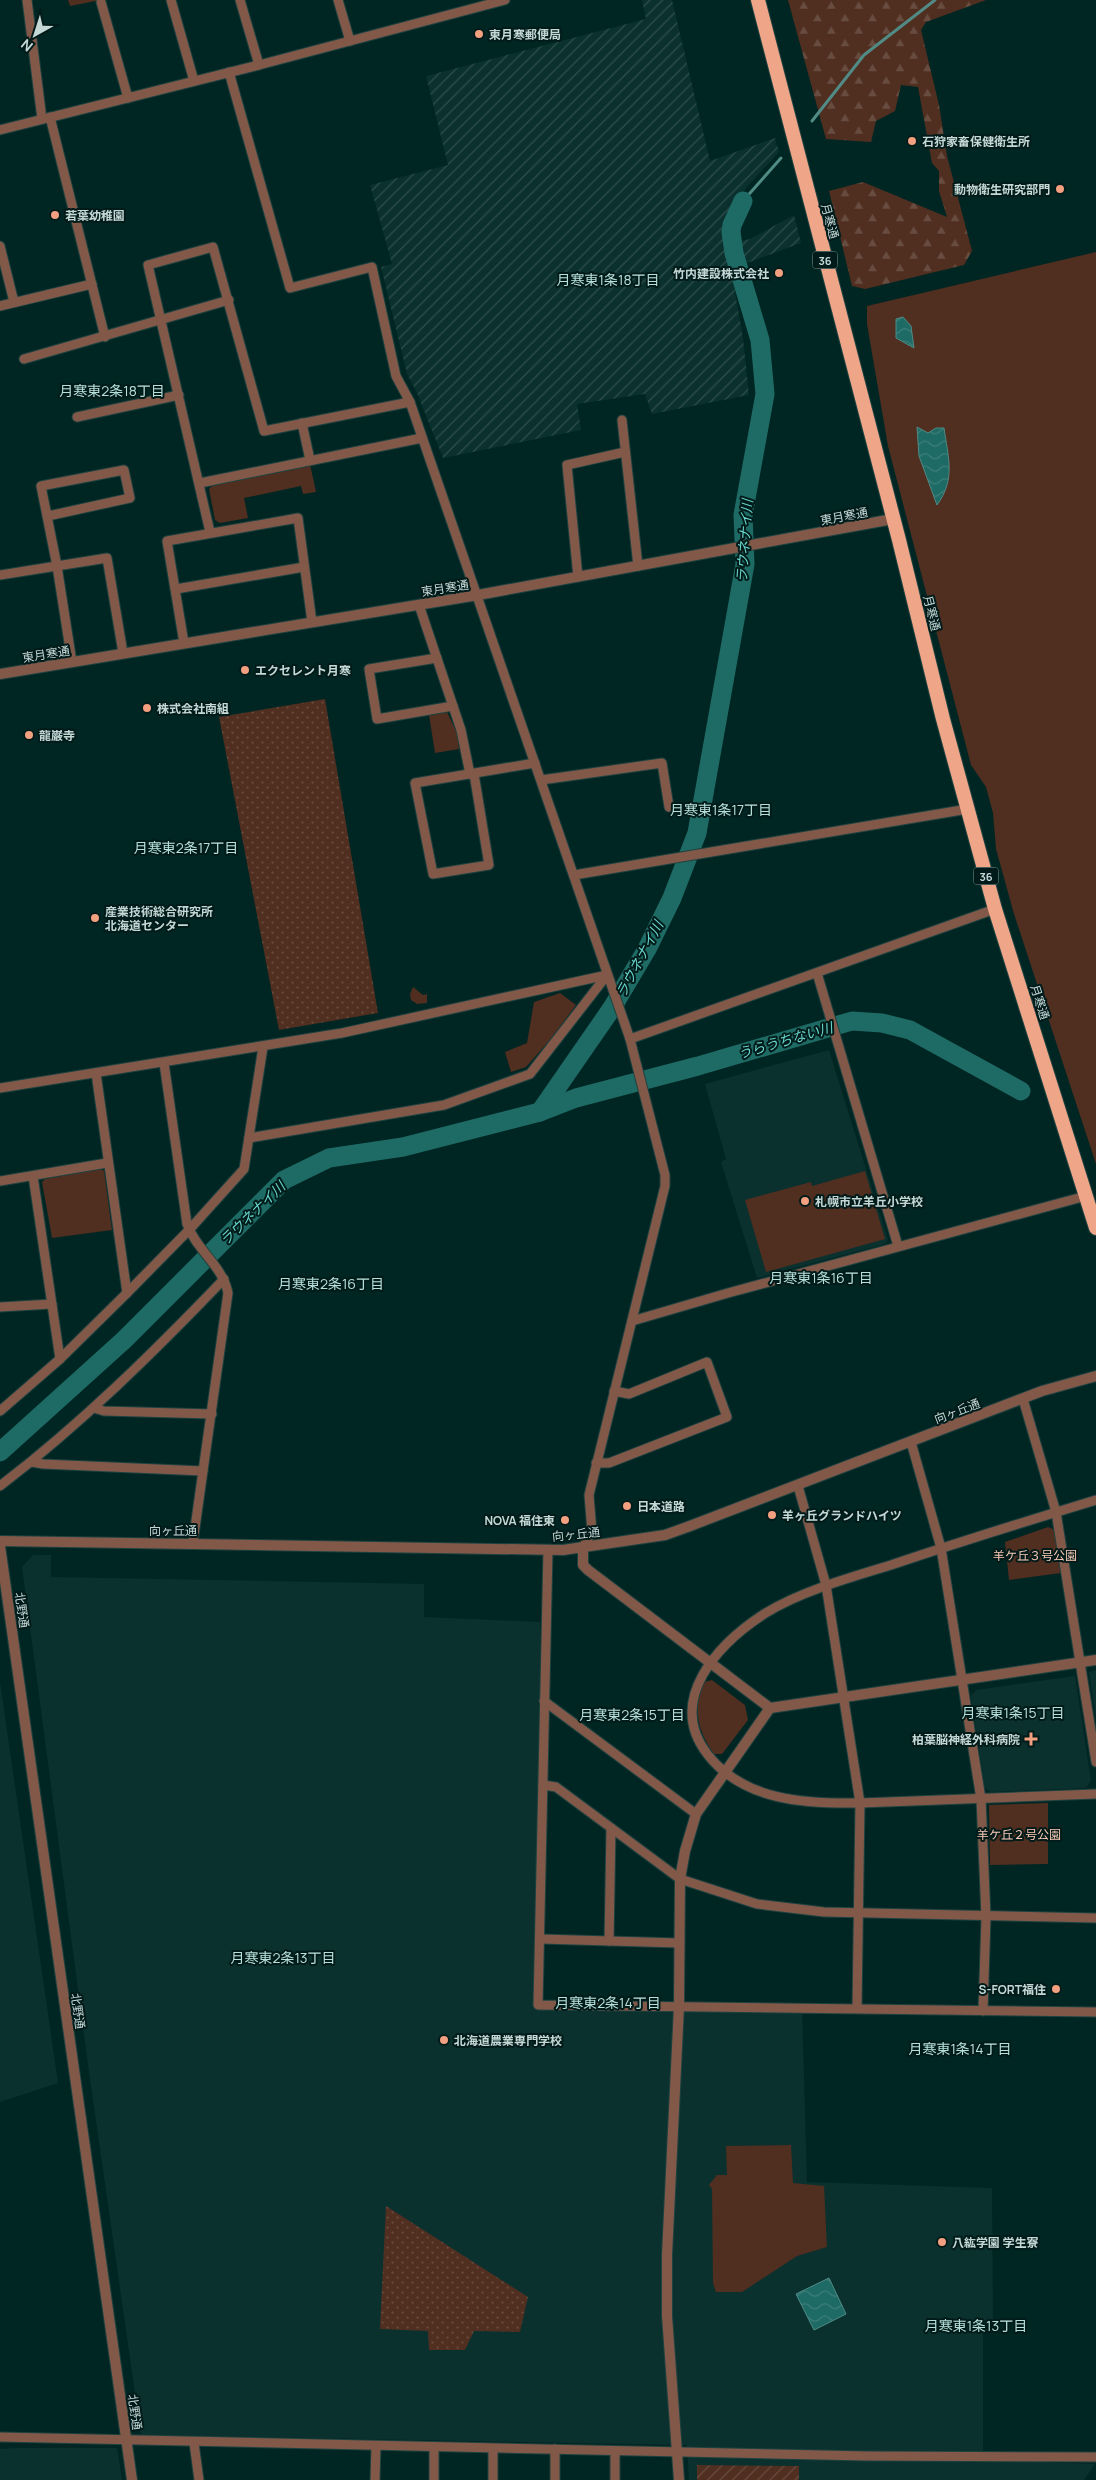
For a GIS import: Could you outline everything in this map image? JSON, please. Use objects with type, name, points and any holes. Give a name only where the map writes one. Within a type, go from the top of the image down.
[{"type":"highway","name":"月寒通","points":[[758,0],[894,519],[942,719],[995,909],[1096,1228]]},
{"type":"street","points":[[27,0],[46,118],[105,337]]},
{"type":"street","points":[[171,0],[194,81]]},
{"type":"street","points":[[240,0],[259,65]]},
{"type":"street","points":[[338,0],[350,41]]},
{"type":"street","points":[[0,130],[259,65],[505,0]]},
{"type":"street","points":[[101,2],[128,98]]},
{"type":"street","points":[[228,72],[290,288],[372,267],[396,376],[410,402],[478,595],[623,1018],[643,1086],[665,1186],[589,1495],[592,1532],[583,1547],[583,1565],[770,1708],[1096,1660]]},
{"type":"street","points":[[0,246],[14,302]]},
{"type":"street","points":[[210,532],[148,264],[213,248],[264,431],[410,402]]},
{"type":"street","points":[[0,306],[92,284]]},
{"type":"street","points":[[24,359],[229,300]]},
{"type":"street","points":[[77,417],[179,395]]},
{"type":"street","points":[[622,420],[638,566]]},
{"type":"street","points":[[302,423],[310,460]]},
{"type":"street","points":[[200,483],[422,438]]},
{"type":"street","points":[[578,577],[567,465],[625,452]]},
{"type":"street","points":[[48,516],[130,498],[124,470],[41,486],[57,566],[72,662]]},
{"type":"street","points":[[184,642],[167,541],[298,518],[312,622]]},
{"type":"street","name":"東月寒通","points":[[0,674],[184,642],[478,595],[894,519]]},
{"type":"street","points":[[0,575],[107,558],[123,653]]},
{"type":"street","points":[[176,589],[304,567]]},
{"type":"street","points":[[419,605],[462,730],[472,774],[489,866],[432,874],[415,783],[472,774],[535,762]]},
{"type":"street","points":[[437,658],[368,669],[377,719],[453,706]]},
{"type":"street","points":[[541,780],[662,763],[669,807]]},
{"type":"street","points":[[574,875],[968,809]]},
{"type":"street","points":[[630,1039],[995,909]]},
{"type":"street","points":[[817,973],[898,1246]]},
{"type":"street","points":[[0,1088],[262,1047],[396,1023],[607,975]]},
{"type":"street","points":[[249,1138],[444,1105],[530,1074],[607,975]]},
{"type":"street","points":[[0,1411],[60,1359],[127,1293],[189,1230],[244,1169],[262,1047]]},
{"type":"street","points":[[164,1063],[189,1230],[224,1279],[228,1293],[193,1542]]},
{"type":"street","points":[[96,1073],[107,1163],[127,1293]]},
{"type":"street","points":[[0,1181],[107,1163]]},
{"type":"street","points":[[33,1176],[60,1359]]},
{"type":"street","points":[[632,1322],[898,1246],[1086,1196]]},
{"type":"street","points":[[0,1486],[32,1462],[94,1408],[149,1357],[224,1279]]},
{"type":"street","points":[[0,1306],[52,1304]]},
{"type":"street","points":[[596,1463],[609,1463],[727,1418],[707,1362],[629,1394],[614,1391]]},
{"type":"street","name":"向ヶ丘通","points":[[0,1541],[193,1542],[548,1550],[583,1547],[665,1534],[798,1486],[1023,1398],[1096,1376]]},
{"type":"street","points":[[1023,1398],[1056,1512],[1096,1762]]},
{"type":"street","points":[[94,1408],[104,1411],[212,1414]]},
{"type":"street","points":[[910,1442],[941,1548],[981,1799],[986,1916],[983,2011]]},
{"type":"street","points":[[32,1462],[203,1471]]},
{"type":"street","points":[[798,1486],[826,1585],[860,1803],[857,2008]]},
{"type":"street","points":[[1096,1500],[826,1585],[765,1614],[734,1637],[697,1682],[692,1696],[693,1725],[702,1748],[724,1772],[754,1790],[795,1801],[821,1804],[1096,1794]]},
{"type":"street","name":"北野通","points":[[0,1546],[132,2480]]},
{"type":"street","points":[[548,1550],[541,1939],[538,2005],[1096,2012]]},
{"type":"street","points":[[544,1701],[696,1814]]},
{"type":"street","points":[[679,2480],[668,2316],[667,2255],[679,2006],[680,1879],[685,1851],[696,1814],[770,1708]]},
{"type":"street","points":[[543,1785],[556,1787],[680,1879],[757,1904],[824,1912],[1096,1918]]},
{"type":"street","points":[[609,1941],[611,1828]]},
{"type":"street","points":[[541,1939],[679,1943]]},
{"type":"street","points":[[0,2437],[678,2453],[1096,2458]]},
{"type":"street","points":[[194,2443],[199,2480]]},
{"type":"street","points":[[375,2480],[376,2446]]},
{"type":"street","points":[[434,2447],[434,2480]]},
{"type":"street","points":[[493,2449],[493,2480]]},
{"type":"street","points":[[555,2449],[555,2480]]},
{"type":"street","points":[[615,2451],[615,2480]]},
{"type":"shaded area","points":[[642,0],[672,0],[710,161],[775,138],[779,152],[747,187],[729,212],[725,228],[725,245],[750,239],[794,215],[801,243],[731,269],[743,338],[749,395],[652,414],[645,394],[577,404],[581,430],[443,458],[417,393],[407,374],[381,267],[392,264],[370,185],[448,165],[426,76],[646,19]]},
{"type":"shaded area","name":"札幌市立羊丘小学校","points":[[829,1050],[888,1240],[885,1244],[757,1278],[721,1162],[726,1159],[705,1084]]},
{"type":"shaded area","name":"北海道農業専門学校","points":[[33,1555],[51,1555],[51,1577],[424,1584],[424,1617],[540,1622],[542,1701],[535,2008],[802,2007],[807,2182],[992,2188],[993,2329],[983,2329],[983,2460],[1095,2464],[1084,2480],[689,2480],[687,2445],[141,2435],[89,2072],[22,1567]]},
{"type":"shaded area","points":[[1096,1670],[1096,1718],[1089,1672]]},
{"type":"shaded area","name":"柏葉脳神経外科病院","points":[[1075,1676],[1091,1781],[1086,1788],[991,1792],[985,1788],[971,1696],[976,1690]]},
{"type":"shaded area","points":[[0,1682],[58,2083],[0,2102]]},
{"type":"shaded area","points":[[117,2448],[122,2480],[0,2480],[0,2449]]},
{"type":"green space","points":[[68,0],[101,0],[70,6]]},
{"type":"green space","points":[[788,0],[986,0],[926,22],[921,30],[939,105],[947,156],[972,251],[964,265],[865,289],[852,286],[829,191],[863,182],[947,217],[939,191],[939,171],[932,163],[918,87],[901,85],[895,111],[876,121],[871,142],[826,139]]},
{"type":"green space","points":[[1096,252],[1096,1164],[1014,914],[996,849],[993,813],[986,787],[971,765],[888,446],[867,324],[867,306]]},
{"type":"green space","points":[[310,464],[316,492],[303,494],[301,486],[244,498],[248,518],[220,523],[215,520],[209,489],[212,486]]},
{"type":"green space","points":[[325,699],[378,1013],[279,1030],[219,717]]},
{"type":"green space","points":[[447,712],[457,733],[459,749],[435,753],[429,715]]},
{"type":"green space","points":[[413,987],[423,995],[427,994],[427,1003],[417,1004],[411,1000],[410,994]]},
{"type":"green space","points":[[560,993],[576,1005],[550,1040],[526,1067],[511,1072],[505,1052],[527,1043],[534,1002]]},
{"type":"green space","points":[[101,1169],[104,1171],[112,1230],[52,1238],[42,1182],[45,1179]]},
{"type":"green space","points":[[865,1171],[885,1239],[766,1272],[745,1200],[811,1182],[812,1186]]},
{"type":"green space","name":"羊ケ丘３号公園","points":[[1048,1527],[1055,1530],[1061,1573],[1009,1580],[1005,1542]]},
{"type":"green space","points":[[712,1680],[745,1705],[748,1720],[722,1754],[714,1754],[708,1746],[698,1720],[700,1692],[704,1682]]},
{"type":"green space","name":"羊ケ丘２号公園","points":[[1048,1803],[1048,1864],[990,1865],[989,1805]]},
{"type":"green space","points":[[791,2145],[793,2183],[824,2186],[827,2247],[797,2256],[742,2292],[716,2292],[713,2283],[712,2189],[709,2185],[717,2175],[727,2175],[726,2146]]},
{"type":"green space","points":[[386,2206],[528,2297],[520,2332],[474,2331],[465,2350],[429,2350],[428,2331],[380,2329]]},
{"type":"green space","points":[[697,2465],[799,2466],[799,2480],[697,2480]]},
{"type":"water","points":[[903,317],[911,326],[914,348],[896,338],[896,319]]},
{"type":"water","points":[[917,427],[928,433],[936,428],[944,428],[949,458],[949,477],[947,486],[937,505],[919,456]]},
{"type":"water","points":[[829,2278],[846,2314],[814,2330],[796,2294]]},
{"type":"waterway","name":"ラウネナイ川","points":[[812,121],[864,55],[935,0]]},
{"type":"waterway","name":"ラウネナイ川","points":[[743,201],[781,158]]},
{"type":"waterway","name":"ラウネナイ川","points":[[540,1112],[612,1008],[647,949],[672,898],[697,833],[745,564],[743,515],[765,394],[760,340],[734,253],[731,232],[732,225],[743,201]]},
{"type":"waterway","name":"ラウネナイ川","points":[[0,1452],[124,1340],[284,1180],[329,1158],[403,1147],[540,1112],[576,1098],[698,1066],[852,1021],[882,1023],[910,1030],[1021,1091]]},
{"type":"place","name":"東月寒郵便局","points":[[479,34]]},
{"type":"place","name":"石狩家畜保健衛生所","points":[[912,141]]},
{"type":"place","name":"動物衛生研究部門","points":[[1060,189]]},
{"type":"place","name":"若葉幼稚園","points":[[55,215]]},
{"type":"place","name":"竹内建設株式会社","points":[[779,273]]},
{"type":"place","name":"エクセレント月寒","points":[[245,670]]},
{"type":"place","name":"株式会社南組","points":[[147,708]]},
{"type":"place","name":"龍巌寺","points":[[29,735]]},
{"type":"place","name":"産業技術総合研究所 北海道センター","points":[[95,918]]},
{"type":"place","name":"札幌市立羊丘小学校","points":[[805,1201]]},
{"type":"place","name":"日本道路","points":[[627,1506]]},
{"type":"place","name":"羊ヶ丘グランドハイツ","points":[[772,1515]]},
{"type":"place","name":"NOVA 福住東","points":[[565,1520]]},
{"type":"place","name":"柏葉脳神経外科病院","points":[[1031,1739]]},
{"type":"place","name":"S-FORT福住","points":[[1056,1989]]},
{"type":"place","name":"北海道農業専門学校","points":[[444,2040]]},
{"type":"place","name":"八紘学園 学生寮","points":[[942,2242]]},
{"type":"district","name":"月寒東1条18丁目","points":[[608,279]]},
{"type":"district","name":"月寒東2条18丁目","points":[[112,390]]},
{"type":"district","name":"月寒東1条17丁目","points":[[721,809]]},
{"type":"district","name":"月寒東2条17丁目","points":[[186,847]]},
{"type":"district","name":"月寒東1条16丁目","points":[[821,1277]]},
{"type":"district","name":"月寒東2条16丁目","points":[[331,1283]]},
{"type":"district","name":"月寒東1条15丁目","points":[[1013,1712]]},
{"type":"district","name":"月寒東2条15丁目","points":[[632,1714]]},
{"type":"district","name":"月寒東2条13丁目","points":[[283,1957]]},
{"type":"district","name":"月寒東2条14丁目","points":[[608,2002]]},
{"type":"district","name":"月寒東1条14丁目","points":[[960,2048]]},
{"type":"district","name":"月寒東1条13丁目","points":[[976,2325]]},
{"type":"water label","name":"うらうちない川","points":[[785,1040]]}]
